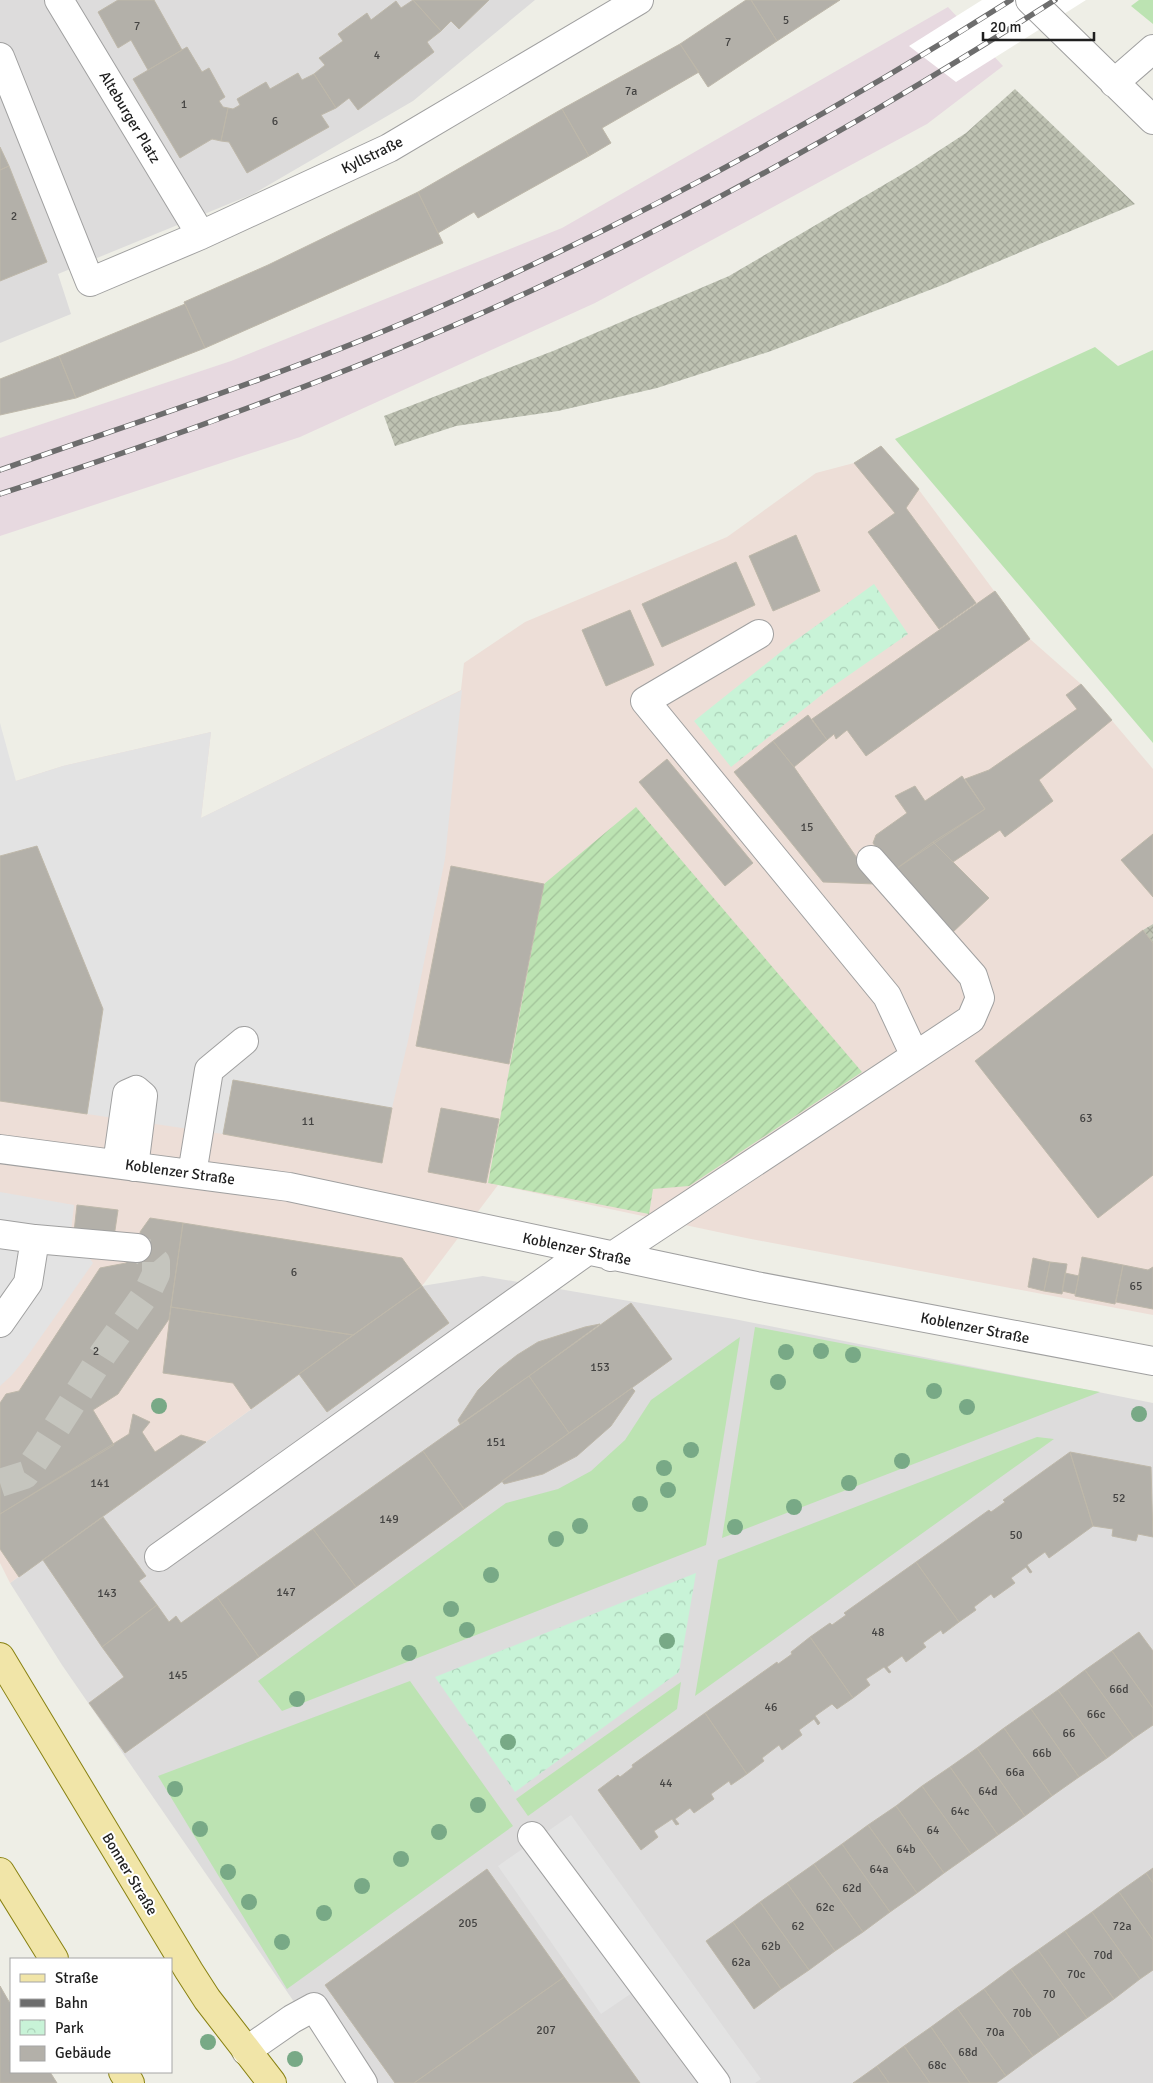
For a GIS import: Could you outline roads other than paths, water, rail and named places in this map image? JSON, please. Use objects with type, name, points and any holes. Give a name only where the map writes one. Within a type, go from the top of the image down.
[{"type":"main road","name":"Bonner Straße","points":[[0,1657],[189,1971],[246,2051],[272,2083]]},
{"type":"main road","points":[[0,1872],[53,1958]]},
{"type":"street","name":"Alteburger Platz","points":[[59,0],[201,235]]},
{"type":"street","name":"Kyllstraße","points":[[0,57],[90,282],[201,235],[389,148],[639,0]]},
{"type":"street","points":[[1030,0],[1153,120]]},
{"type":"street","points":[[1114,83],[1153,49]]},
{"type":"street","points":[[759,634],[645,700],[887,996],[915,1056]]},
{"type":"street","points":[[159,1557],[599,1254],[971,1019],[980,998],[973,976],[871,860]]},
{"type":"street","points":[[192,1174],[209,1070],[244,1041]]},
{"type":"street","name":"Koblenzer Straße","points":[[0,1149],[289,1186],[599,1254],[1153,1362]]},
{"type":"street","points":[[0,1234],[137,1248]]},
{"type":"street","points":[[0,1323],[28,1283],[35,1239]]},
{"type":"street","points":[[532,1836],[716,2083]]},
{"type":"street","points":[[246,2051],[292,2019],[314,2008],[363,2083]]},
{"type":"tunnel","points":[[0,1483],[25,1475],[103,1354],[148,1291],[156,1274],[156,1262],[150,1255],[137,1248]]},
{"type":"railway","points":[[0,470],[314,359],[366,339],[494,283],[645,209],[794,130],[1011,0]]},
{"type":"railway","points":[[0,494],[68,472],[272,399],[405,346],[537,288],[670,223],[801,153],[929,78],[1055,0]]}]
